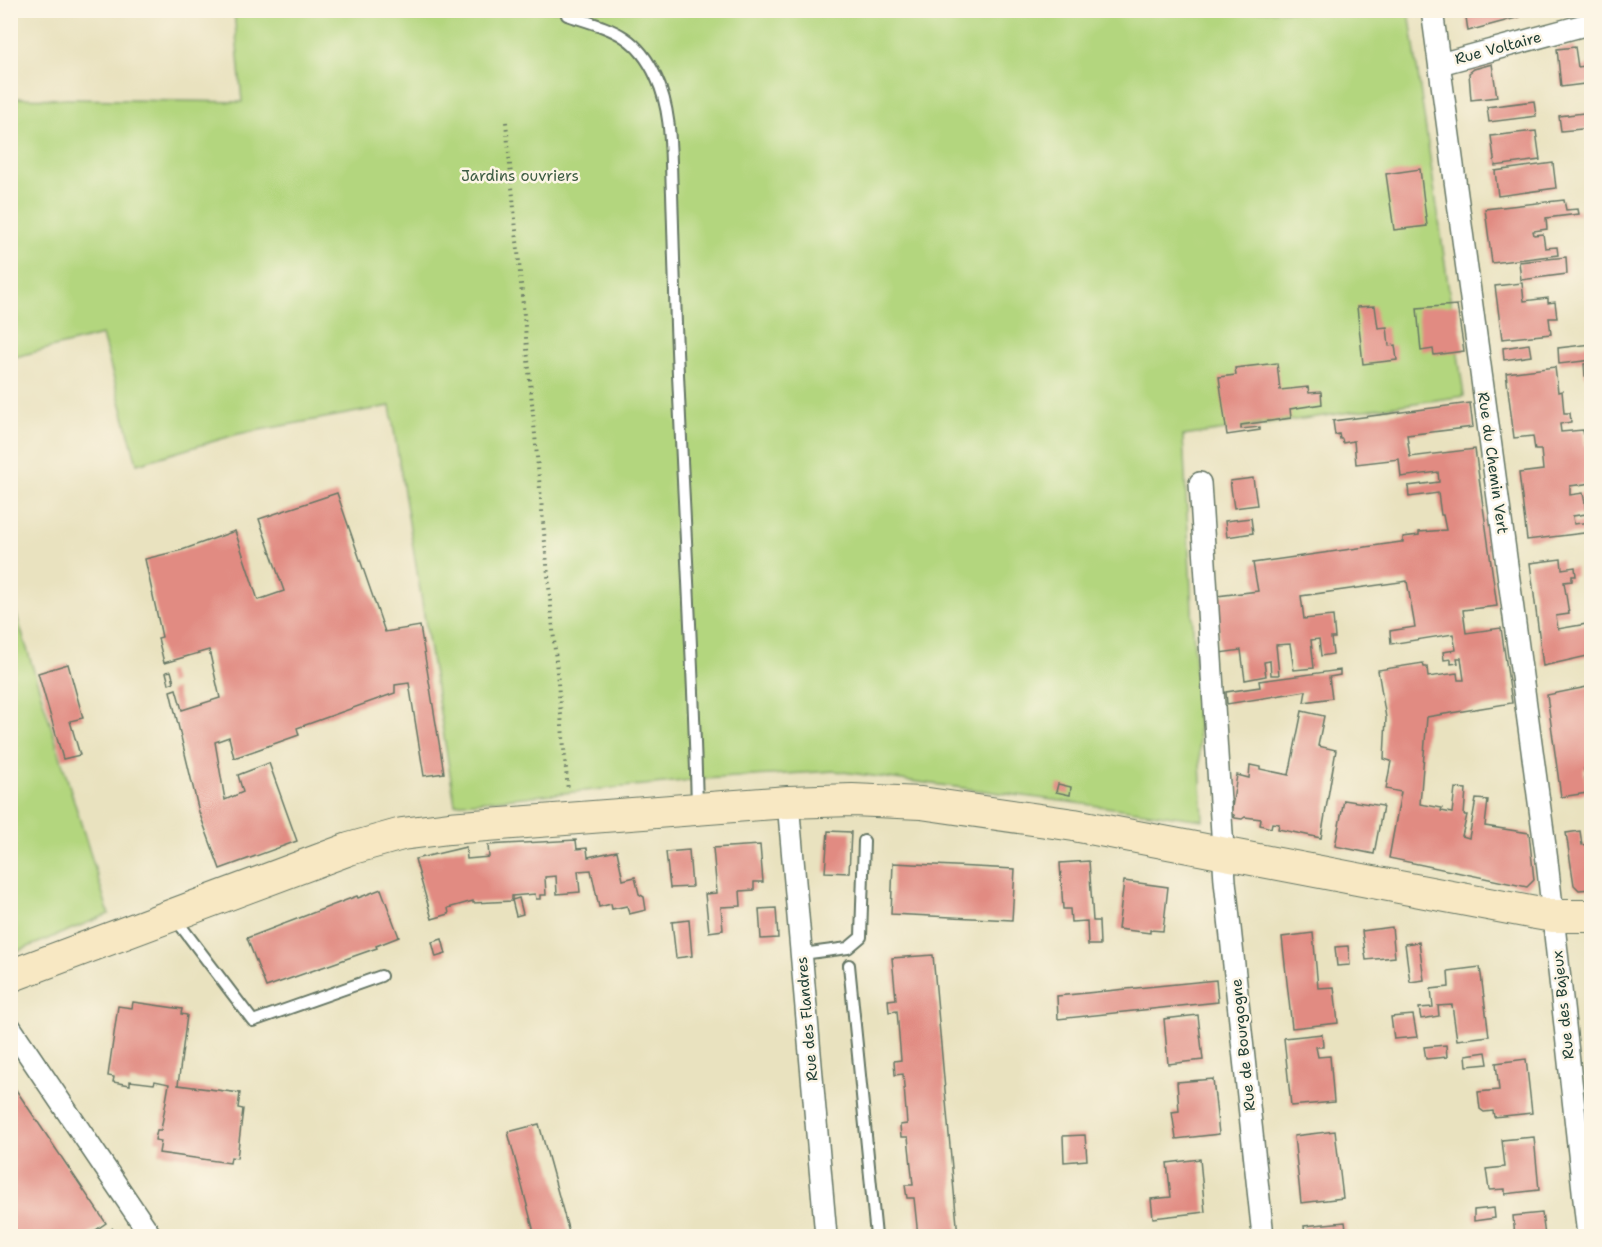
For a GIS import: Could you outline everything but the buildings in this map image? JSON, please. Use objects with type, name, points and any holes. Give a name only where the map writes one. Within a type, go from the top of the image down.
[{"type":"main road","points":[[10,976],[172,914],[384,838],[449,828],[788,802],[852,800],[939,805],[1074,825],[1553,916],[1592,916]]},
{"type":"street","name":"Rue du Chemin Vert","points":[[1432,10],[1553,916]]},
{"type":"street","name":"Rue Voltaire","points":[[1440,64],[1592,23]]},
{"type":"street","name":"Rue de Bourgogne","points":[[1200,483],[1223,853],[1263,1236]]},
{"type":"street","name":"Rue des Flandres","points":[[788,802],[826,1236]]},
{"type":"street","name":"Rue des Bajeux","points":[[1553,916],[1588,1236]]},
{"type":"street","points":[[10,1027],[151,1236]]},
{"type":"lane","points":[[567,15],[616,31],[637,47],[656,76],[662,92],[669,127],[698,809]]},
{"type":"lane","points":[[802,954],[848,948],[861,937],[864,841]]},
{"type":"lane","points":[[172,914],[253,1021],[381,976]]},
{"type":"lane","points":[[849,965],[876,1236]]},
{"type":"path","points":[[506,122],[571,819]]},
{"type":"green space","name":"Jardins ouvriers","points":[[234,11],[1409,11],[1464,396],[1183,436],[1203,820],[835,771],[703,779],[455,804],[390,406],[238,434],[137,464],[102,335],[11,358],[10,98],[242,102]]},
{"type":"green space","points":[[11,597],[109,914],[10,954]]}]
